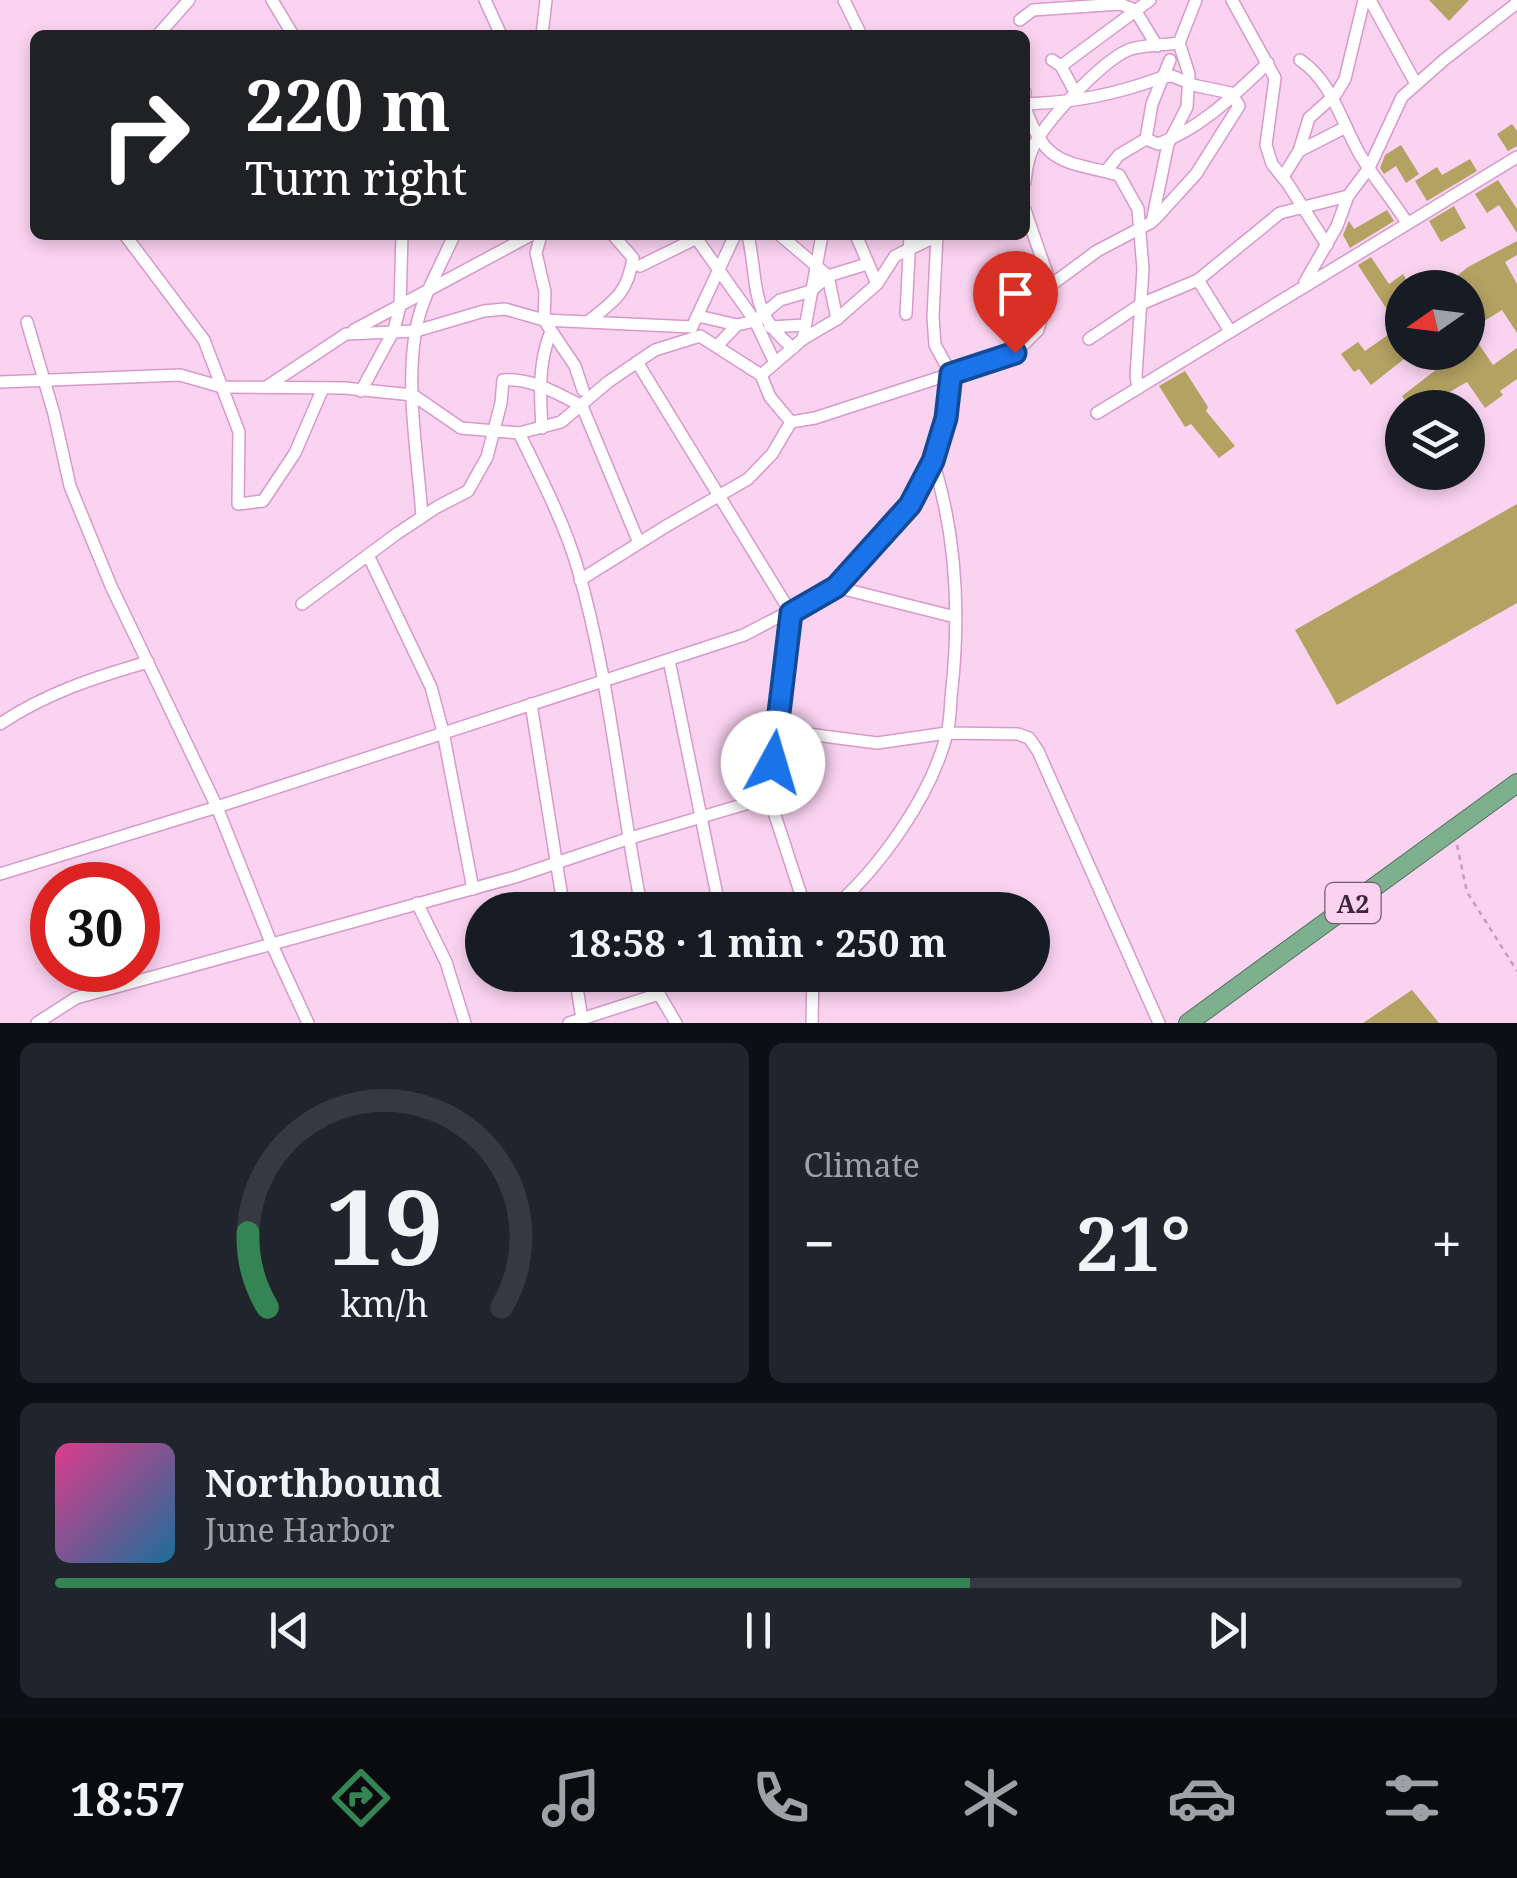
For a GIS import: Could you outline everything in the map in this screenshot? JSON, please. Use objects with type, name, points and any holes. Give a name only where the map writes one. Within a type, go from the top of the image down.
[{"type":"highway","name":"A2","points":[[1188,1023],[1517,783]]},
{"type":"street","points":[[162,30],[189,0]]},
{"type":"street","points":[[272,0],[291,30]]},
{"type":"street","points":[[485,0],[500,30]]},
{"type":"street","points":[[543,30],[546,0]]},
{"type":"street","points":[[844,0],[859,30]]},
{"type":"street","points":[[1071,99],[1056,63],[1150,0]]},
{"type":"street","points":[[1152,222],[1170,140],[1187,107],[1188,80],[1179,43],[1196,0]]},
{"type":"street","points":[[1232,0],[1275,78],[1266,144],[1272,164],[1327,244]]},
{"type":"street","points":[[1282,176],[1298,151],[1309,118],[1346,79],[1368,0]]},
{"type":"street","points":[[1368,0],[1416,84]]},
{"type":"street","points":[[1303,286],[1402,97],[1517,3]]},
{"type":"street","points":[[1020,20],[1033,10],[1120,4],[1135,10],[1157,46]]},
{"type":"street","points":[[1030,157],[1037,139],[1106,66],[1130,50],[1179,43]]},
{"type":"street","points":[[1106,171],[1119,156],[1146,139],[1152,104],[1170,60]]},
{"type":"street","points":[[1300,60],[1313,69],[1332,97],[1368,168],[1407,222]]},
{"type":"street","points":[[1146,139],[1158,144],[1170,140],[1216,112],[1268,63]]},
{"type":"street","points":[[1030,104],[1134,88],[1172,76],[1231,93],[1239,106],[1196,174],[1152,222],[1097,251],[1051,285]]},
{"type":"street","points":[[1030,119],[1037,139],[1057,158],[1120,174],[1138,209],[1143,270],[1138,388]]},
{"type":"street","points":[[1298,151],[1346,127]]},
{"type":"street","points":[[1097,413],[1517,157]]},
{"type":"street","points":[[1089,339],[1141,304],[1198,280],[1263,230],[1280,212],[1348,196]]},
{"type":"street","points":[[580,580],[748,479],[772,454],[791,422],[815,418],[1015,353],[1038,330],[1051,285],[1030,224]]},
{"type":"street","points":[[129,240],[204,340],[239,432],[238,504],[264,501],[282,477],[323,388]]},
{"type":"street","points":[[361,391],[394,330],[400,306],[402,240]]},
{"type":"street","points":[[422,517],[412,395],[416,330],[426,294],[452,240]]},
{"type":"street","points":[[266,387],[346,334],[522,240]]},
{"type":"street","points":[[540,240],[536,253],[548,326],[542,353],[542,428]]},
{"type":"street","points":[[589,321],[614,304],[629,280],[634,258],[618,240]]},
{"type":"street","points":[[640,266],[690,240]]},
{"type":"street","points":[[701,240],[758,318],[798,343]]},
{"type":"street","points":[[346,334],[416,330],[505,308],[548,326],[589,321],[692,327],[733,240]]},
{"type":"street","points":[[749,240],[758,318],[774,363]]},
{"type":"street","points":[[785,240],[828,276],[837,319]]},
{"type":"street","points":[[798,343],[821,240]]},
{"type":"street","points":[[858,240],[877,284]]},
{"type":"street","points":[[0,874],[217,808],[744,635],[836,587],[910,505],[933,461],[946,418],[951,374],[935,346],[932,316],[938,240]]},
{"type":"street","points":[[761,374],[798,343],[837,319],[877,284],[895,256],[910,242]]},
{"type":"street","points":[[906,314],[910,242]]},
{"type":"street","points":[[717,346],[737,325],[758,318],[780,300],[811,291],[828,276],[866,264]]},
{"type":"street","points":[[1198,280],[1230,331]]},
{"type":"street","points":[[698,316],[737,325]]},
{"type":"street","points":[[26,322],[70,486],[111,586],[217,808],[308,1023]]},
{"type":"street","points":[[770,327],[805,325]]},
{"type":"street","points":[[548,326],[575,366],[583,390]]},
{"type":"street","points":[[0,382],[180,375],[222,387],[323,388],[412,395],[462,428],[520,433],[561,422],[655,350],[700,336],[761,374],[770,397],[791,422]]},
{"type":"street","points":[[638,362],[791,613],[769,797],[800,892]]},
{"type":"street","points":[[302,604],[422,517],[468,492],[483,469],[503,380],[516,379],[541,386],[582,406],[638,543]]},
{"type":"street","points":[[520,433],[580,580],[605,682],[638,892]]},
{"type":"street","points":[[848,892],[891,844],[927,785],[947,734],[955,662],[954,565],[946,501],[933,461]]},
{"type":"street","points":[[368,555],[431,687],[444,732],[474,889]]},
{"type":"street","points":[[836,587],[955,617]]},
{"type":"street","points":[[669,660],[717,892]]},
{"type":"street","points":[[0,724],[78,682],[148,662]]},
{"type":"street","points":[[530,704],[561,892]]},
{"type":"street","points":[[777,730],[877,743],[947,734],[1018,734],[1029,738],[1159,1023]]},
{"type":"street","points":[[37,1023],[76,998],[474,889],[769,797]]},
{"type":"street","points":[[417,903],[446,962],[465,1023]]},
{"type":"street","points":[[575,992],[576,1021],[659,994],[676,1023]]},
{"type":"street","points":[[812,1023],[813,992]]},
{"type":"path","points":[[1454,829],[1467,892],[1517,972]]},
{"type":"building","points":[[1429,0],[1469,0],[1449,21]]},
{"type":"building","points":[[1512,124],[1517,131],[1517,146],[1508,151],[1497,134]]},
{"type":"building","points":[[1401,145],[1419,174],[1406,183],[1396,166],[1384,174],[1380,168],[1385,155]]},
{"type":"building","points":[[1470,159],[1477,171],[1427,201],[1415,181],[1437,167],[1442,175]]},
{"type":"building","points":[[1498,180],[1517,209],[1517,233],[1499,205],[1487,213],[1475,194]]},
{"type":"building","points":[[1454,206],[1466,228],[1441,242],[1429,221]]},
{"type":"building","points":[[1387,210],[1394,221],[1350,248],[1343,235],[1349,221],[1354,229]]},
{"type":"building","points":[[1517,241],[1517,255],[1505,262],[1517,284],[1517,333],[1502,310],[1485,320],[1485,270],[1464,270]]},
{"type":"building","points":[[1371,257],[1385,278],[1385,306],[1358,265]]},
{"type":"building","points":[[1385,337],[1385,370],[1390,370],[1371,385],[1359,369],[1354,372],[1341,354],[1358,342],[1365,351]]},
{"type":"building","points":[[1517,348],[1517,379],[1485,408],[1485,390],[1473,390],[1467,382],[1453,390],[1410,390],[1436,370],[1485,370],[1485,353],[1493,365]]},
{"type":"building","points":[[1185,371],[1208,407],[1206,411],[1235,446],[1219,458],[1191,424],[1185,427],[1159,386]]},
{"type":"building","points":[[1517,504],[1517,603],[1337,705],[1295,630]]},
{"type":"building","points":[[1412,990],[1439,1023],[1363,1023]]},
{"type":"route","points":[[773,763],[791,613],[836,587],[910,505],[933,461],[946,418],[951,374],[1015,353]]}]
